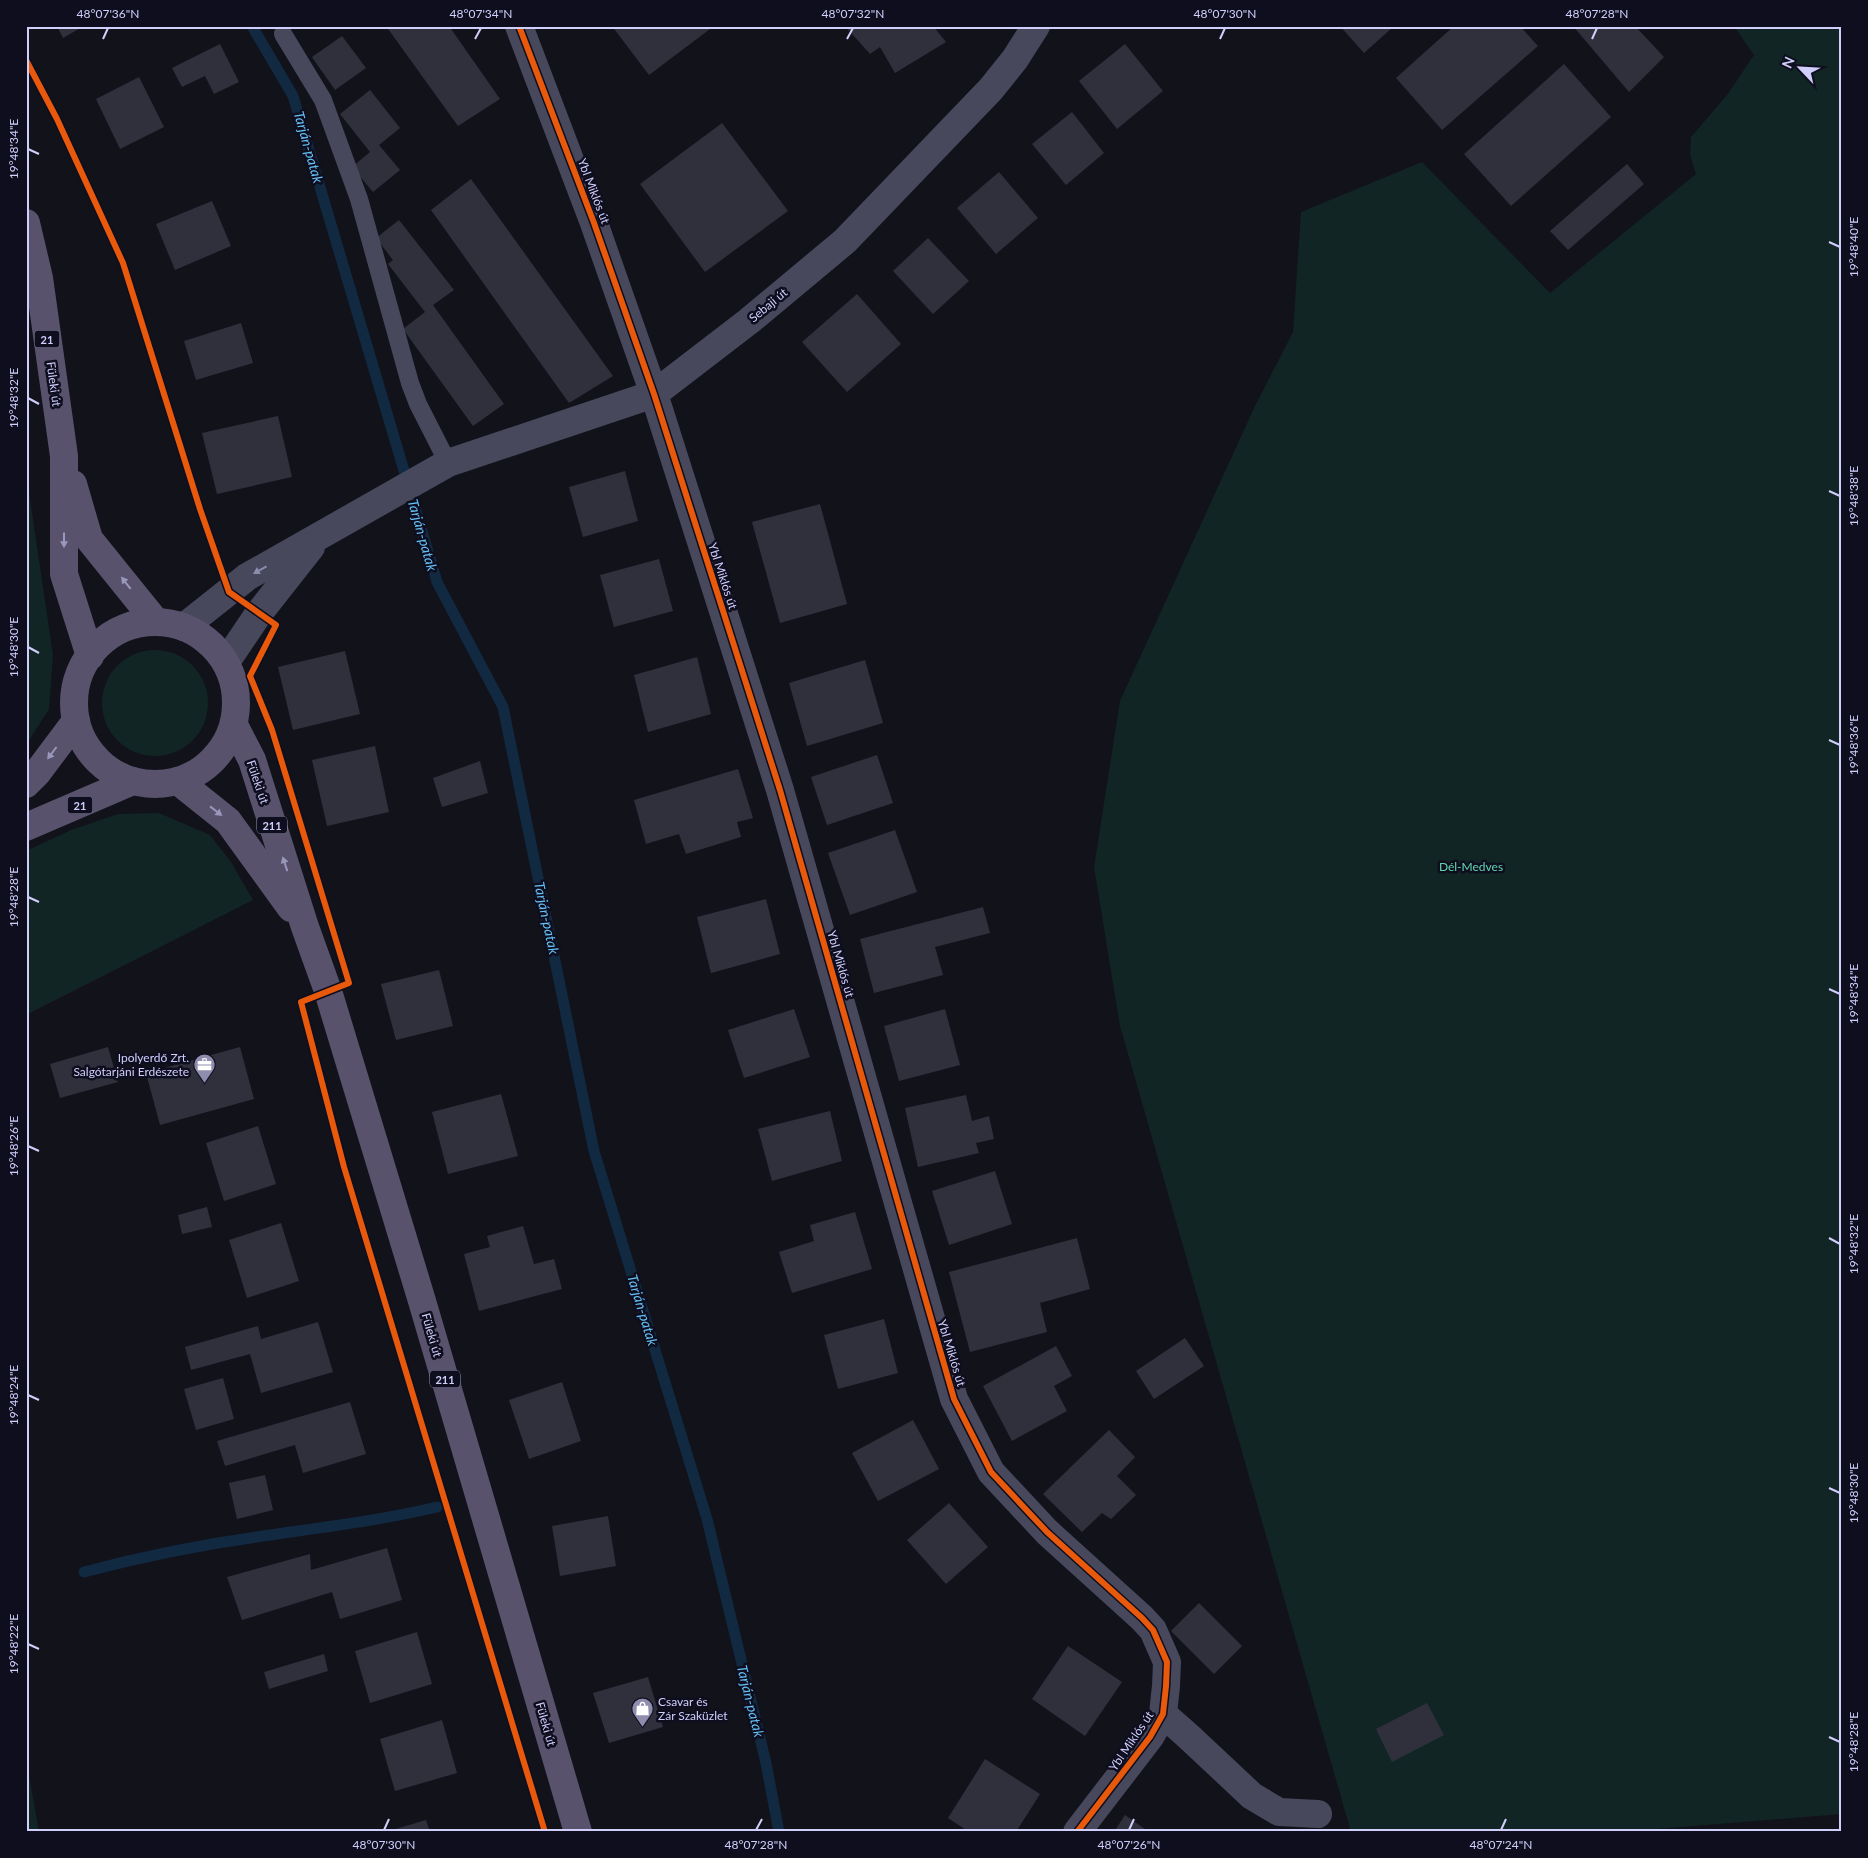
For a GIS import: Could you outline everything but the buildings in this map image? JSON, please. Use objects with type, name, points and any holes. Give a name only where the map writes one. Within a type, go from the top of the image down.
[{"type":"main road","name":"Füleki út","points":[[26,223],[39,278],[64,456],[64,574],[90,656]]},
{"type":"main road","name":"Füleki út","points":[[64,456],[89,539],[156,622]]},
{"type":"main road","name":"21","points":[[156,622],[184,627],[208,641],[226,662],[236,692],[234,725],[222,749],[203,769],[178,781],[155,784],[133,781],[103,765],[91,752],[82,737],[76,721],[76,687],[90,656],[103,642],[119,631],[137,624],[156,622]]},
{"type":"main road","points":[[26,784],[37,773],[76,721]]},
{"type":"main road","name":"Füleki út","points":[[234,725],[252,760],[305,927],[328,991],[422,1300],[578,1832]]},
{"type":"main road","name":"21","points":[[26,828],[133,781]]},
{"type":"main road","name":"Füleki út","points":[[178,781],[228,820],[305,927]]},
{"type":"street","name":"Ybl Miklós út","points":[[519,26],[594,223],[654,394],[780,790],[954,1399],[991,1472],[1047,1532],[1142,1618],[1153,1630],[1167,1662],[1163,1714],[1150,1737],[1076,1832]]},
{"type":"street","name":"Sebaji út","points":[[184,627],[247,576],[318,538],[437,469],[654,394],[749,321],[845,241],[991,89],[1015,59],[1036,26]]},
{"type":"street","points":[[226,662],[259,613],[318,538]]},
{"type":"street","name":"Ybl Miklós út","points":[[1163,1714],[1196,1742],[1252,1796],[1278,1812],[1318,1814]]},
{"type":"lane","points":[[283,34],[323,100],[359,199],[410,384],[418,404],[437,469]]},
{"type":"green space","name":"Dél-Medves","points":[[1734,26],[1842,26],[1842,1814],[1619,1832],[1351,1832],[1120,1026],[1094,867],[1120,701],[1255,406],[1293,332],[1301,212],[1422,162],[1550,293],[1696,174],[1690,155],[1691,137],[1727,95],[1754,55]]},
{"type":"green space","points":[[26,472],[53,655],[49,709],[26,745]]},
{"type":"green space","points":[[155,650],[175,654],[192,666],[204,683],[208,703],[204,723],[192,740],[175,752],[155,756],[135,752],[118,740],[106,723],[102,703],[106,683],[118,666],[135,654]]},
{"type":"green space","points":[[159,813],[210,835],[231,862],[253,900],[26,1015],[26,851],[71,830],[118,814]]},
{"type":"green space","points":[[26,1758],[39,1832],[26,1832]]},
{"type":"waterway","name":"Tarján-patak","points":[[252,26],[293,96],[437,582],[503,707],[594,1151],[707,1519],[766,1763],[779,1832]]},
{"type":"waterway","points":[[84,1572],[148,1556],[235,1540],[370,1520],[437,1507]]},
{"type":"cycle path","points":[[519,26],[594,223],[654,394],[780,790],[954,1399],[991,1472],[1047,1532],[1142,1618],[1153,1630],[1167,1662],[1163,1714],[1150,1737],[1077,1832]]},
{"type":"cycle path","points":[[26,60],[57,119],[123,263],[200,509],[229,592],[276,625],[250,676],[272,730],[349,983],[301,1002],[344,1167],[545,1832]]},
{"type":"place","name":"Ipolyerdő Zrt. Salgótarjáni Erdészete","points":[[205,1083]]},
{"type":"place","name":"Csavar és Zár Szaküzlet","points":[[642,1727]]}]
